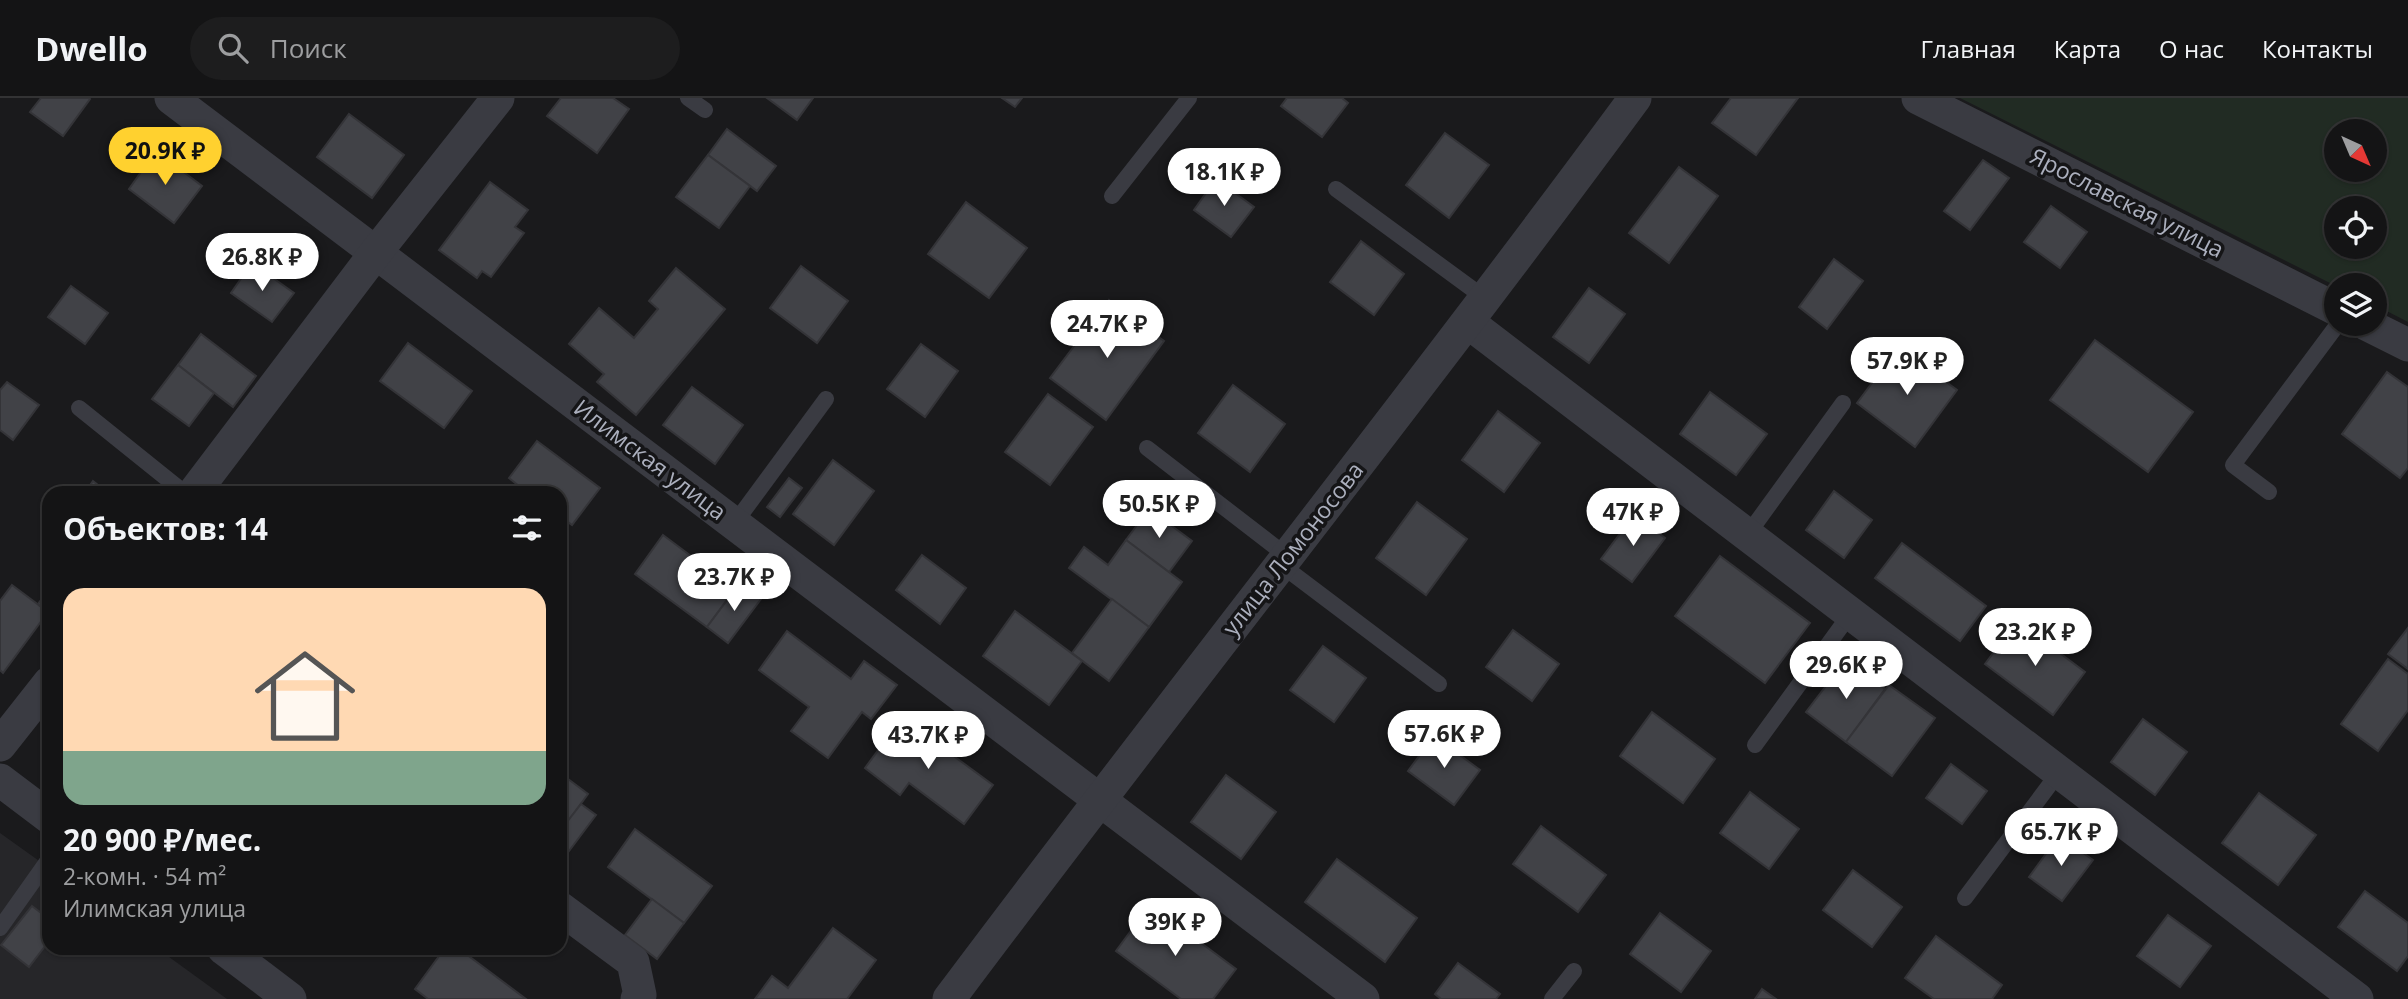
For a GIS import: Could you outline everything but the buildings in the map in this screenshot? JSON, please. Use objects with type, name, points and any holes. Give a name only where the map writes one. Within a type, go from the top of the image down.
[{"type":"street","name":"Илимская улица","points":[[171,98],[377,251],[1097,801],[1363,999]]},
{"type":"street","points":[[199,486],[377,251],[498,98]]},
{"type":"street","name":"улица Ломоносова","points":[[949,999],[1097,801],[1478,311],[1635,98]]},
{"type":"street","name":"Ярославская улица","points":[[1919,98],[2324,303]]},
{"type":"street","points":[[1478,311],[1748,534],[2357,999]]},
{"type":"street","points":[[2387,334],[2408,345]]},
{"type":"street","points":[[0,745],[42,692]]},
{"type":"street","points":[[0,780],[42,812]]},
{"type":"street","points":[[567,913],[633,962],[640,995],[637,999]]},
{"type":"street","points":[[232,955],[290,999]]},
{"type":"lane","points":[[688,98],[705,110]]},
{"type":"lane","points":[[1112,196],[1189,98]]},
{"type":"lane","points":[[1336,189],[1478,311]]},
{"type":"lane","points":[[2269,492],[2233,465],[2329,336]]},
{"type":"lane","points":[[734,524],[827,399]]},
{"type":"lane","points":[[1748,534],[1843,403]]},
{"type":"lane","points":[[79,408],[176,486]]},
{"type":"lane","points":[[1147,448],[1439,684]]},
{"type":"lane","points":[[1755,745],[1852,613]]},
{"type":"lane","points":[[1965,898],[2060,771]]},
{"type":"lane","points":[[0,928],[42,869]]},
{"type":"lane","points":[[1552,999],[1574,971]]},
{"type":"shaded area","points":[[1960,98],[2408,98],[2408,322],[2387,311],[2387,273],[2324,273],[2324,280]]},
{"type":"shaded area","points":[[0,833],[42,863],[42,955],[166,955],[227,999],[0,999]]}]
